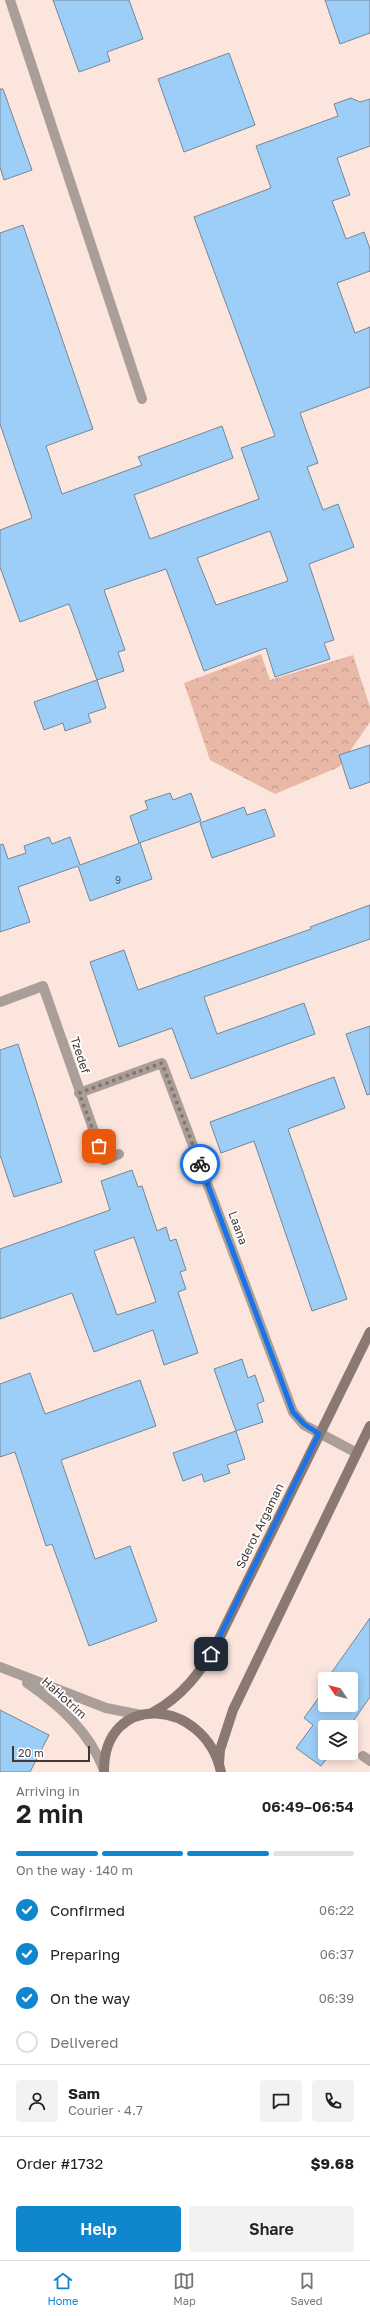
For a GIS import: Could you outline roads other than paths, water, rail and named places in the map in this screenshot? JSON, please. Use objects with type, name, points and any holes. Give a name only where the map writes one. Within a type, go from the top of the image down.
[{"type":"street","points":[[10,0],[142,399]]},
{"type":"street","name":"Tzedef","points":[[0,1002],[43,986],[79,1093],[104,1160],[119,1154]]},
{"type":"street","name":"Laana","points":[[79,1093],[162,1063],[293,1412],[304,1424],[319,1434],[357,1453]]},
{"type":"street","name":"Sderot Argaman","points":[[152,1713],[165,1706],[186,1688],[211,1654],[370,1332]]},
{"type":"street","points":[[220,1768],[220,1750],[233,1710],[370,1426]]},
{"type":"street","name":"HaHotrim","points":[[0,1667],[12,1673],[106,1708],[140,1715]]},
{"type":"street","name":"HaHotrim","points":[[12,1673],[51,1700],[77,1725],[98,1754],[104,1771]]},
{"type":"street","points":[[104,1771],[106,1752],[117,1731],[125,1723],[140,1715],[152,1713],[170,1714],[192,1725],[210,1744],[220,1768]]}]
